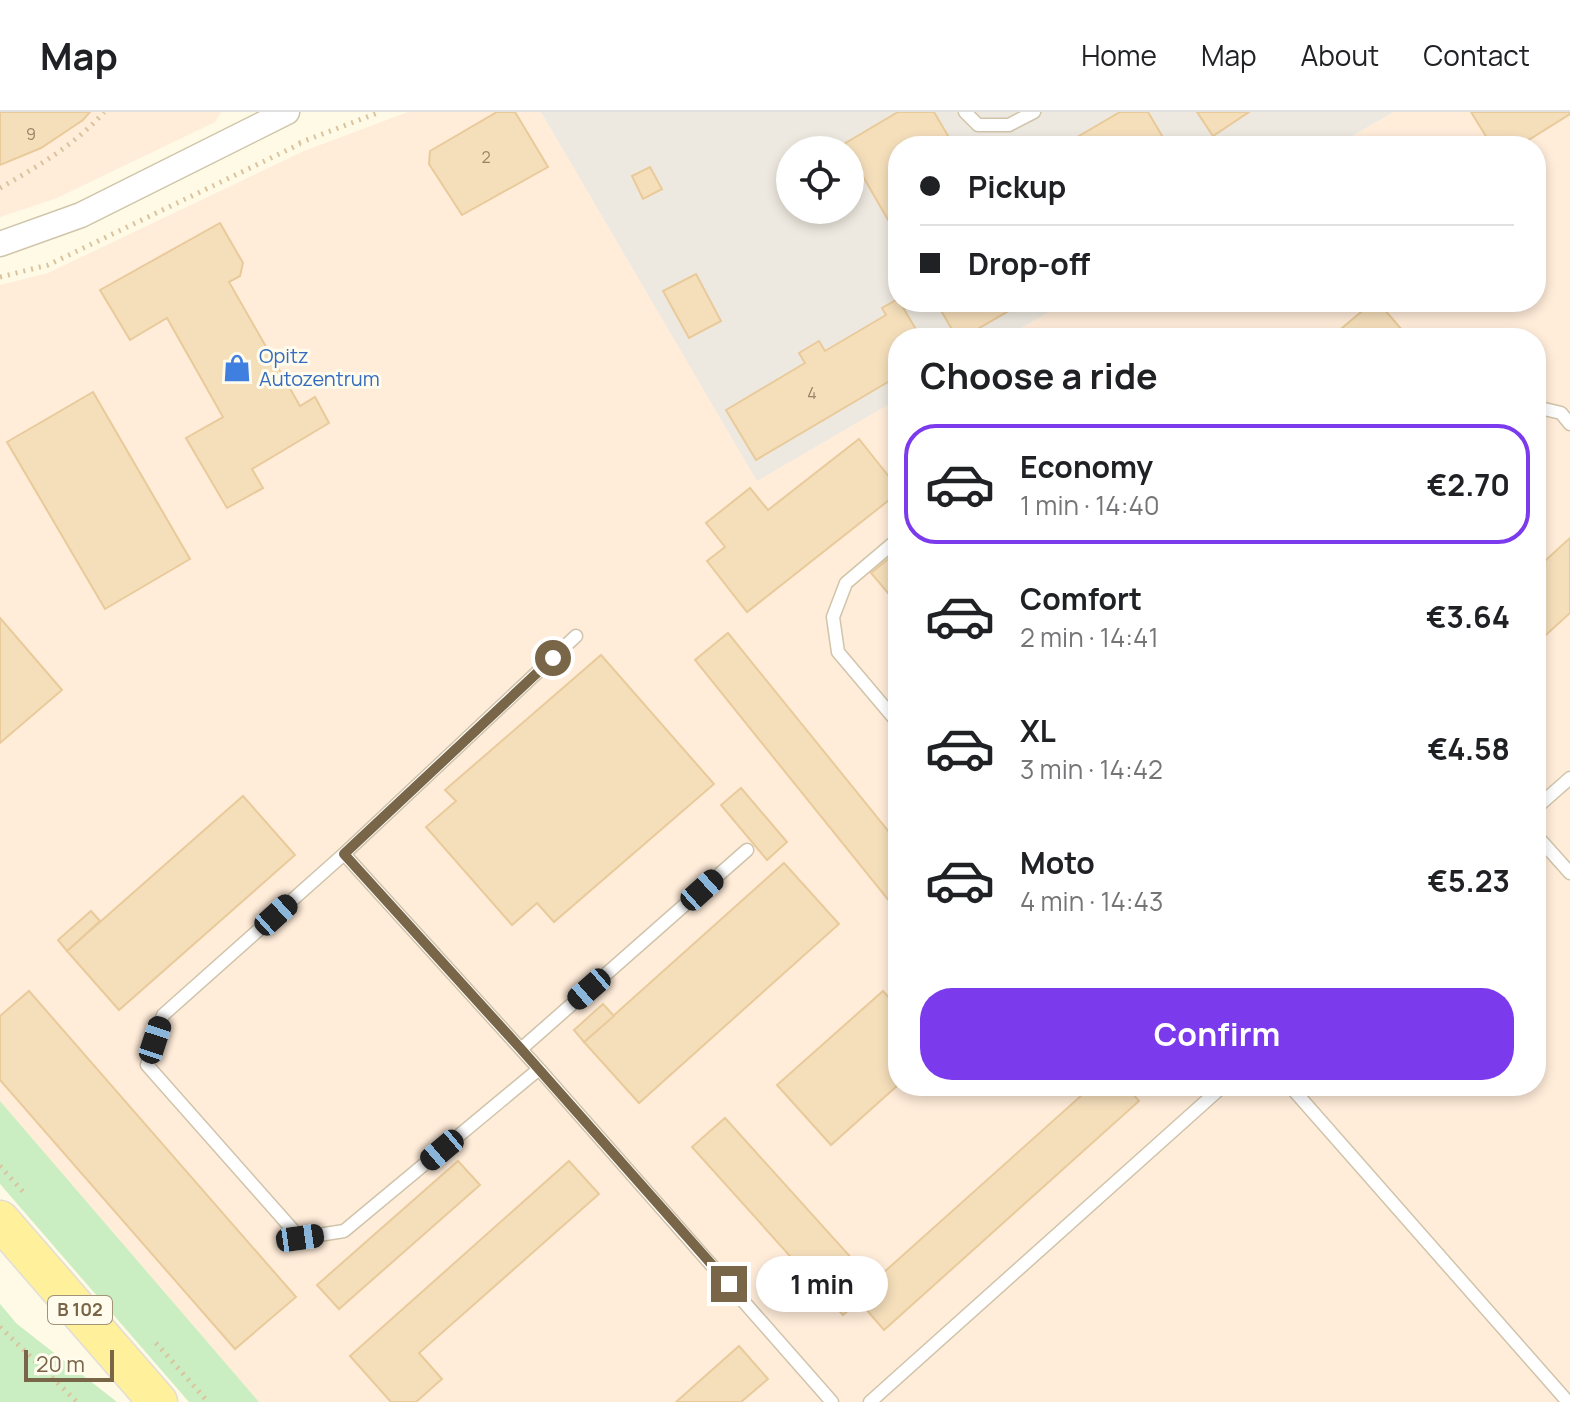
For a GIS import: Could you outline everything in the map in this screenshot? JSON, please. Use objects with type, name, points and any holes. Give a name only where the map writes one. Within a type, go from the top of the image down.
[{"type":"main road","name":"B 102","points":[[0,1220],[158,1402]]},
{"type":"street","points":[[0,244],[81,215],[285,113]]},
{"type":"lane","points":[[965,112],[978,125],[1009,125],[1034,112]]},
{"type":"lane","points":[[1546,409],[1561,413],[1570,424]]},
{"type":"lane","points":[[888,547],[846,583],[833,617],[838,652],[888,711]]},
{"type":"lane","points":[[539,1069],[344,1231],[300,1238],[147,1065],[163,1015],[344,854],[576,636]]},
{"type":"lane","points":[[1546,799],[1570,778]]},
{"type":"lane","points":[[1546,846],[1570,873]]},
{"type":"lane","points":[[521,1049],[747,850]]},
{"type":"lane","points":[[344,854],[539,1069],[832,1402]]},
{"type":"lane","points":[[870,1402],[1206,1096]]},
{"type":"lane","points":[[1299,1096],[1568,1402]]},
{"type":"path","points":[[0,188],[39,165],[91,127],[104,112]]},
{"type":"path","points":[[0,277],[48,265],[300,144],[380,112]]},
{"type":"path","points":[[285,113],[300,144]]},
{"type":"path","points":[[1,1330],[77,1402]]},
{"type":"shaded area","points":[[0,112],[221,112],[215,122],[57,198],[0,217]]},
{"type":"shaded area","points":[[408,112],[541,112],[757,480],[888,405],[888,1096],[1546,1096],[1546,328],[1021,328],[1049,312],[1546,312],[1546,136],[1353,136],[1394,112],[1570,112],[1570,1402],[259,1402],[0,1101],[0,285],[48,273],[304,151]]},
{"type":"shaded area","points":[[541,112],[1394,112],[1352,136],[888,136],[888,312],[1049,312],[1021,328],[888,328],[888,405],[757,481]]},
{"type":"green space","points":[[0,1101],[259,1402],[189,1402],[0,1184]]},
{"type":"green space","points":[[0,1304],[17,1324],[117,1402],[0,1402]]},
{"type":"building","points":[[0,112],[90,112],[41,148],[0,165]]},
{"type":"building","points":[[497,112],[515,112],[548,167],[462,215],[429,164],[430,151]]},
{"type":"building","points":[[898,112],[934,112],[948,136],[888,136],[888,220],[864,178],[864,136],[858,136]]},
{"type":"building","points":[[1120,112],[1148,112],[1162,136],[1079,136]]},
{"type":"building","points":[[1197,112],[1249,112],[1213,136]]},
{"type":"building","points":[[1471,112],[1570,112],[1535,136],[1486,136]]},
{"type":"building","points":[[650,167],[662,189],[643,199],[632,176]]},
{"type":"building","name":"Opitz Autozentrum","points":[[220,223],[243,263],[240,276],[229,282],[300,406],[315,397],[329,423],[252,469],[263,488],[227,508],[186,438],[223,417],[167,318],[130,340],[100,290]]},
{"type":"building","points":[[696,274],[721,321],[689,338],[663,291]]},
{"type":"building","points":[[888,305],[888,312],[906,312],[915,328],[888,328],[888,382],[756,460],[726,410],[805,363],[799,353],[819,341],[825,351],[886,315],[882,308]]},
{"type":"building","points":[[942,312],[1007,312],[979,328],[951,328]]},
{"type":"building","points":[[1361,312],[1387,312],[1400,328],[1342,328]]},
{"type":"building","points":[[93,392],[190,559],[105,609],[7,442]]},
{"type":"building","points":[[859,439],[888,475],[888,501],[747,612],[707,561],[725,547],[706,523],[750,488],[768,510]]},
{"type":"building","points":[[1570,538],[1570,613],[1546,635],[1546,560]]},
{"type":"building","points":[[888,559],[888,593],[871,573]]},
{"type":"building","points":[[0,618],[62,690],[0,743]]},
{"type":"building","points":[[728,633],[888,831],[888,900],[695,660]]},
{"type":"building","points":[[601,655],[714,784],[554,922],[537,903],[512,925],[426,827],[456,801],[445,790]]},
{"type":"building","points":[[741,788],[787,842],[767,860],[721,805]]},
{"type":"building","points":[[243,796],[295,855],[119,1010],[67,951]]},
{"type":"building","points":[[784,863],[839,924],[639,1103],[584,1042]]},
{"type":"building","points":[[91,911],[100,921],[67,951],[58,940]]},
{"type":"building","points":[[29,991],[296,1297],[235,1349],[0,1080],[0,1016]]},
{"type":"building","points":[[883,991],[888,997],[888,1094],[831,1145],[777,1085]]},
{"type":"building","points":[[603,1004],[614,1016],[584,1042],[574,1030]]},
{"type":"building","points":[[1081,1096],[1135,1096],[1139,1101],[884,1330],[859,1301],[843,1315],[692,1147],[725,1118],[873,1282]]},
{"type":"building","points":[[458,1161],[480,1185],[339,1309],[317,1285]]},
{"type":"building","points":[[569,1161],[599,1194],[419,1353],[442,1379],[416,1402],[391,1402],[350,1356]]},
{"type":"building","points":[[739,1346],[768,1379],[741,1402],[676,1402]]},
{"type":"place","name":"Opitz Autozentrum","points":[[237,368]]},
{"type":"route","points":[[553,658],[344,854],[729,1284]]}]
